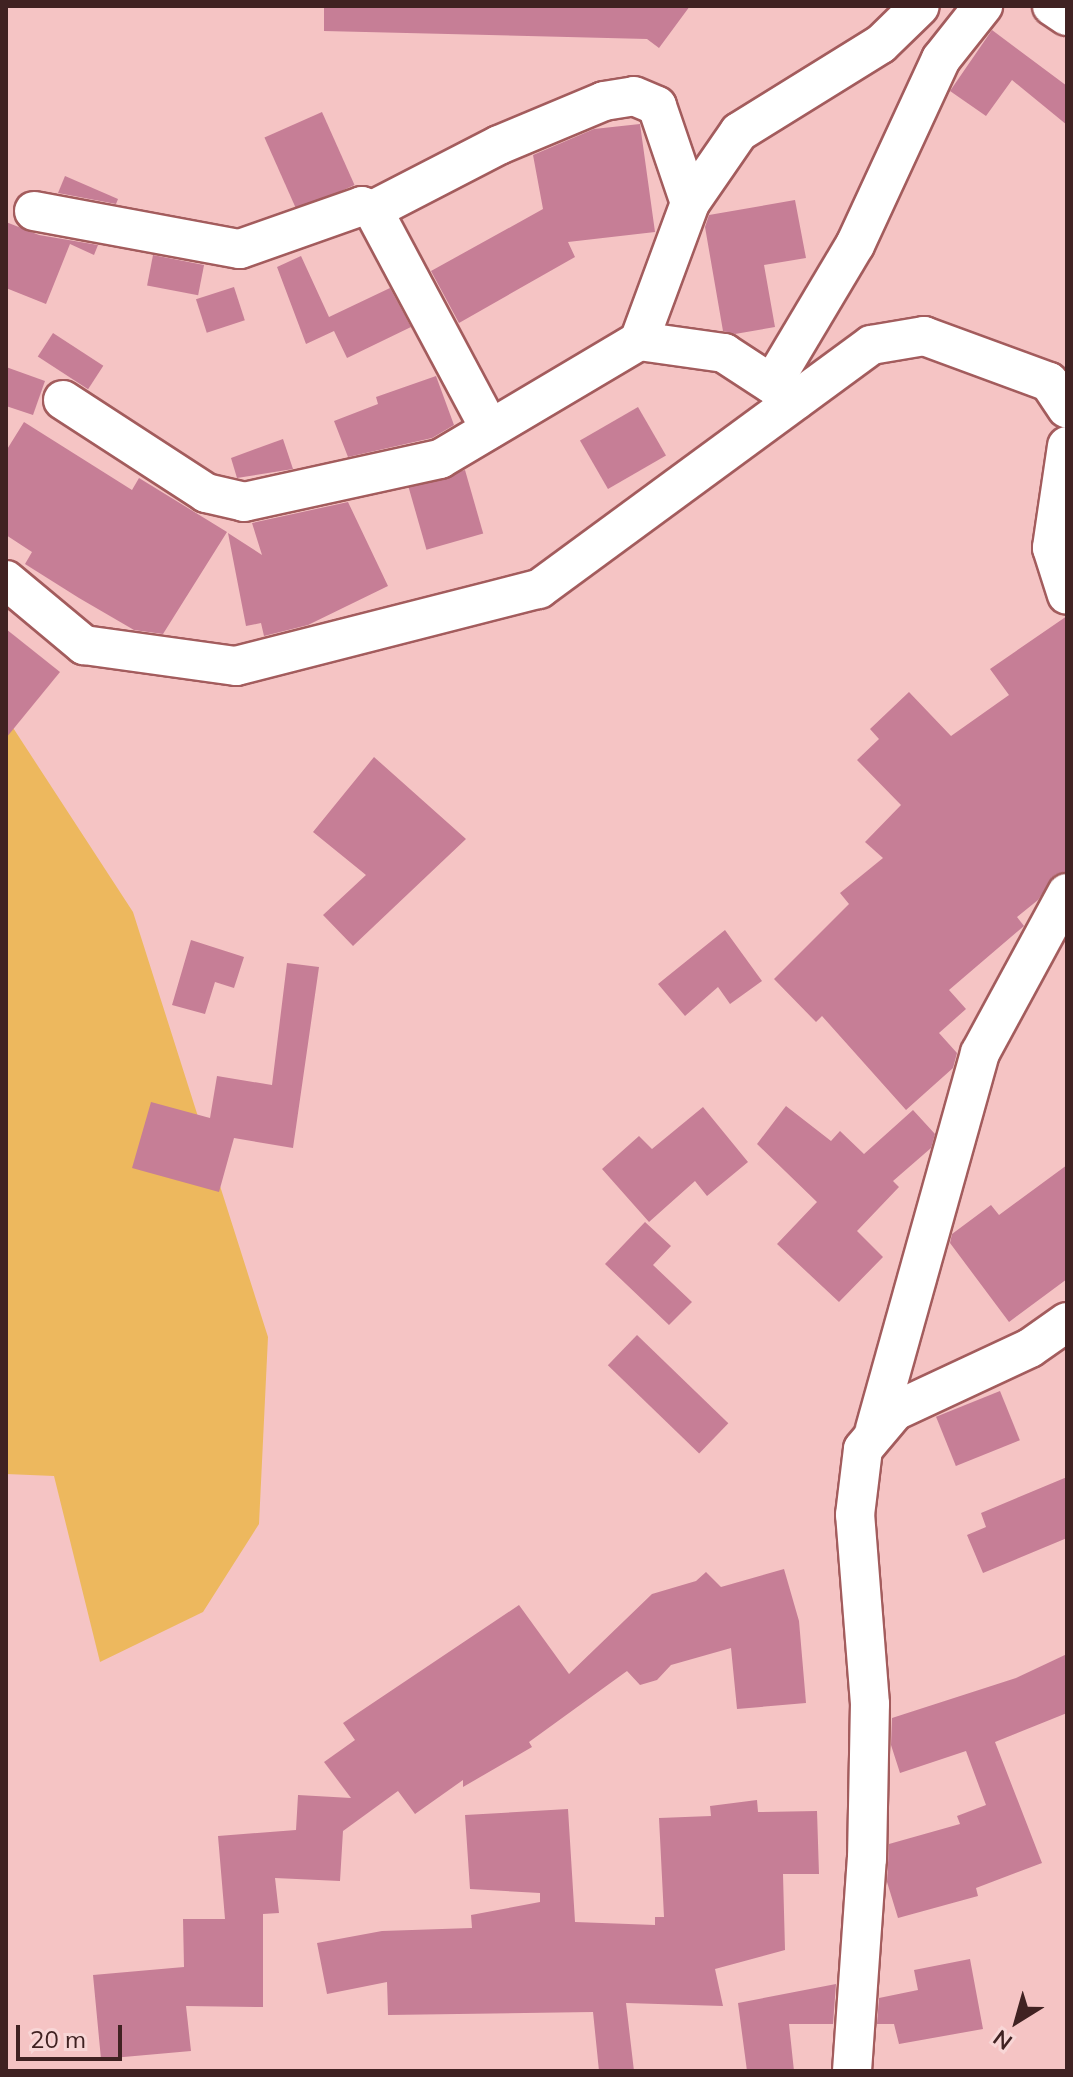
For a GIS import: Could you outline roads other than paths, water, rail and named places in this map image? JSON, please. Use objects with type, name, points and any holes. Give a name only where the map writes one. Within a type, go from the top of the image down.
[{"type":"street","points":[[639,341],[690,203],[739,132],[881,44],[920,6]]},
{"type":"street","points":[[784,392],[941,59],[983,6]]},
{"type":"street","points":[[1052,6],[1067,16]]},
{"type":"street","points":[[373,210],[499,145],[604,101],[634,96],[657,106],[690,203]]},
{"type":"street","points":[[34,211],[240,249],[362,206],[373,210],[490,429]]},
{"type":"street","points":[[6,580],[84,645],[236,666],[539,589],[784,392],[871,345],[924,336],[1049,382],[1067,409]]},
{"type":"street","points":[[63,400],[206,493],[244,502],[440,459],[639,341],[724,353],[784,392]]},
{"type":"street","points":[[1067,446],[1052,548],[1067,595]]},
{"type":"street","points":[[852,2071],[867,1859],[870,1704],[855,1515],[857,1470],[875,1429],[980,1053],[1067,893]]},
{"type":"street","points":[[875,1429],[918,1398],[995,1366],[1066,1326]]}]
